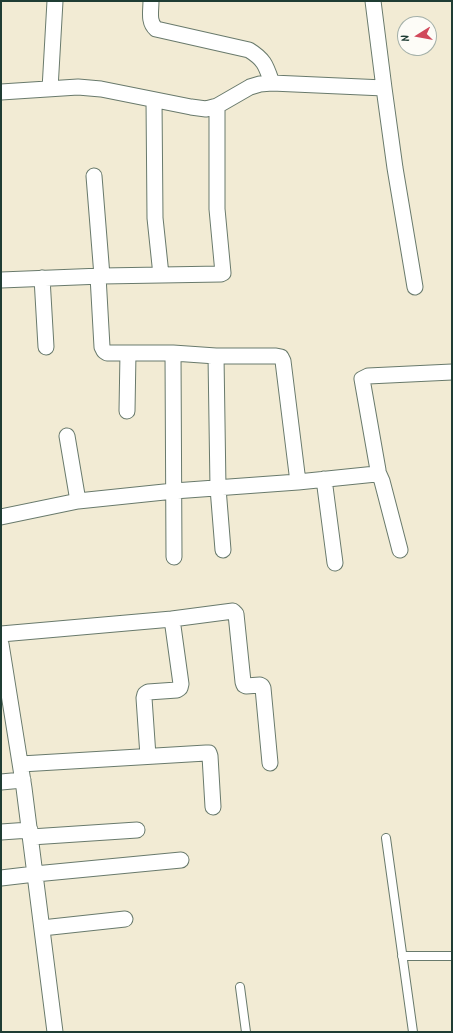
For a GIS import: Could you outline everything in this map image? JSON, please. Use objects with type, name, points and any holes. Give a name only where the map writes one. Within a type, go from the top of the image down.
[{"type":"street","points":[[50,89],[55,1]]},
{"type":"street","points":[[151,1],[150,18],[156,29],[249,50],[265,63],[272,83]]},
{"type":"street","points":[[374,1],[395,168],[415,287]]},
{"type":"street","points":[[1,92],[78,87],[101,89],[206,109],[217,106],[250,87],[272,83],[384,88]]},
{"type":"street","points":[[154,100],[156,218],[160,275]]},
{"type":"street","points":[[1,280],[223,273],[217,209],[217,106]]},
{"type":"street","points":[[94,176],[100,276],[102,347],[104,351],[107,353],[173,353],[216,356],[281,357],[283,361],[298,482]]},
{"type":"street","points":[[42,278],[46,348]]},
{"type":"street","points":[[127,411],[128,353]]},
{"type":"street","points":[[173,353],[174,557]]},
{"type":"street","points":[[216,356],[218,488],[223,550]]},
{"type":"street","points":[[400,550],[382,481],[378,472],[362,379],[368,376],[452,372]]},
{"type":"street","points":[[67,436],[78,501]]},
{"type":"street","points":[[1,517],[78,501],[174,491],[298,482],[376,474],[378,472]]},
{"type":"street","points":[[324,479],[335,563]]},
{"type":"street","points":[[1,634],[172,619],[234,611],[236,614],[243,682],[246,686],[260,685],[264,688],[270,763]]},
{"type":"street","points":[[148,756],[145,694],[148,692],[177,690],[180,688],[181,684],[172,619]]},
{"type":"street","points":[[1,644],[7,719],[21,764],[56,1032]]},
{"type":"street","points":[[21,764],[208,753],[210,756],[213,807]]},
{"type":"street","points":[[1,782],[23,780]]},
{"type":"street","points":[[1,832],[30,834],[137,830]]},
{"type":"street","points":[[1,878],[181,860]]},
{"type":"street","points":[[42,928],[125,919]]},
{"type":"lane","points":[[386,838],[413,1032]]},
{"type":"lane","points":[[402,956],[452,956]]},
{"type":"lane","points":[[240,987],[246,1032]]}]
